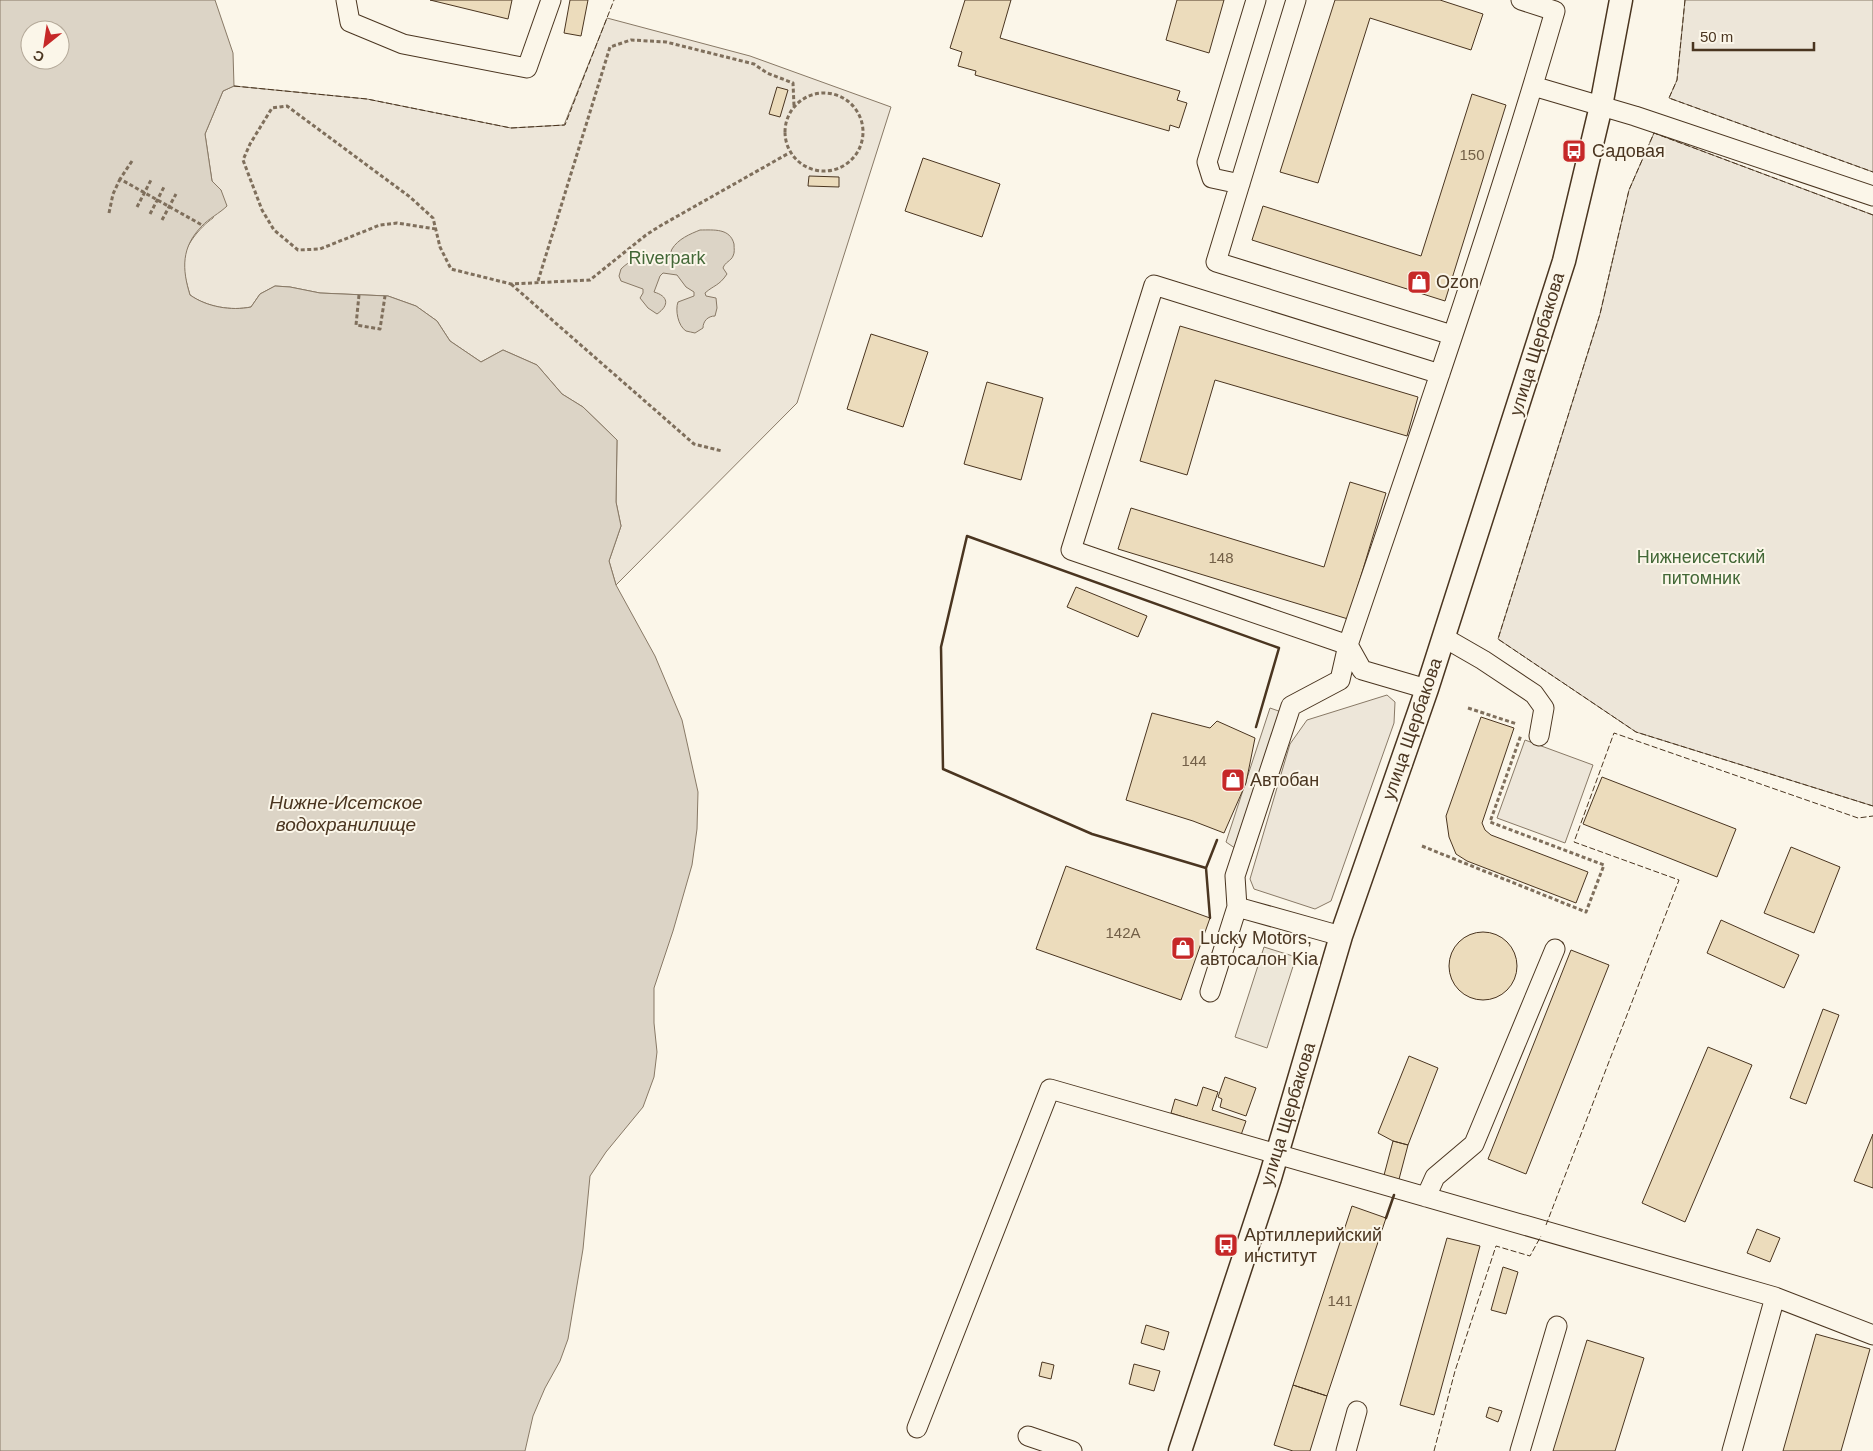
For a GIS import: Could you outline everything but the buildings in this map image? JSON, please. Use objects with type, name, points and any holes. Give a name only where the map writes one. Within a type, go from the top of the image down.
[{"type":"main road","name":"улица Щербакова","points":[[1180,1451],[1276,1155],[1341,936],[1426,689],[1564,261],[1601,106],[1621,0]]},
{"type":"street","points":[[346,0],[350,22],[403,44],[527,68],[551,0]]},
{"type":"street","points":[[1240,184],[1212,178],[1207,162],[1256,0]]},
{"type":"street","points":[[1296,0],[1216,262],[1452,335]]},
{"type":"street","points":[[1210,992],[1237,907],[1235,876],[1291,706],[1340,680],[1348,645],[1440,374],[1533,86],[1555,11],[1521,0]]},
{"type":"street","points":[[1533,86],[1601,106],[1873,196]]},
{"type":"street","points":[[1426,689],[1362,670],[1348,645],[1071,550],[1154,285],[1440,374]]},
{"type":"street","points":[[1443,637],[1483,660],[1534,694],[1544,708],[1530,735]]},
{"type":"street","points":[[1237,907],[1341,936]]},
{"type":"street","points":[[1426,1197],[1435,1177],[1474,1144],[1555,949]]},
{"type":"street","points":[[917,1428],[1050,1089],[1775,1297],[1873,1335]]},
{"type":"street","points":[[1732,1451],[1775,1297]]},
{"type":"street","points":[[1520,1451],[1557,1326]]},
{"type":"street","points":[[1346,1451],[1357,1411]]},
{"type":"street","points":[[1028,1436],[1072,1451]]},
{"type":"path","points":[[538,281],[610,47],[631,40],[666,42],[754,64],[767,73],[793,83],[794,106]]},
{"type":"path","points":[[823,93],[839,96],[853,105],[861,120],[863,136],[858,152],[848,164],[832,171],[816,171],[801,165],[790,153],[784,137],[786,121],[794,106],[807,96],[823,93]]},
{"type":"path","points":[[436,229],[398,223],[380,224],[320,249],[298,250],[274,230],[262,210],[243,160],[250,144],[272,108],[286,106],[410,197],[433,218],[436,229],[440,247],[451,269],[511,284],[538,281],[590,280],[660,226],[790,153]]},
{"type":"path","points":[[109,214],[113,194],[132,161]]},
{"type":"path","points":[[120,179],[202,225]]},
{"type":"path","points":[[137,207],[152,180]]},
{"type":"path","points":[[150,214],[164,187]]},
{"type":"path","points":[[162,220],[176,194]]},
{"type":"path","points":[[511,284],[694,444],[722,451]]},
{"type":"path","points":[[359,295],[356,325],[380,329],[385,296]]},
{"type":"path","points":[[1468,708],[1516,724]]},
{"type":"path","points":[[1422,846],[1586,912],[1604,865],[1490,822],[1530,735]]},
{"type":"green space","points":[[1685,0],[1873,0],[1873,172],[1669,98],[1677,80]]},
{"type":"green space","name":"Riverpark","points":[[607,18],[750,56],[891,107],[797,403],[616,585],[609,561],[621,526],[616,502],[617,440],[583,407],[562,394],[537,365],[503,350],[481,362],[450,341],[437,321],[416,306],[388,296],[320,293],[275,286],[260,294],[251,307],[227,308],[211,305],[190,295],[183,264],[189,244],[213,218],[221,190],[212,181],[205,134],[223,91],[234,86],[367,99],[511,128],[564,125]]},
{"type":"green space","name":"Нижнеисетский питомник","points":[[1654,133],[1873,215],[1873,806],[1636,732],[1498,639],[1600,314],[1629,190]]},
{"type":"green space","points":[[1387,695],[1395,702],[1394,723],[1331,901],[1315,909],[1254,889],[1250,879],[1290,744],[1307,720]]},
{"type":"green space","points":[[1525,740],[1593,765],[1565,843],[1497,818]]},
{"type":"shaded area","points":[[1270,708],[1293,716],[1251,859],[1226,842]]},
{"type":"shaded area","points":[[1264,947],[1296,957],[1267,1048],[1235,1037]]},
{"type":"water","name":"Нижне-Исетское водохранилище","points":[[0,0],[215,0],[233,53],[234,86],[223,91],[205,134],[212,181],[221,190],[227,206],[205,223],[190,242],[185,259],[185,267],[190,295],[204,303],[219,307],[235,308],[251,307],[260,294],[275,286],[320,293],[388,296],[416,306],[437,321],[450,341],[481,362],[503,350],[537,365],[562,394],[583,407],[617,440],[616,502],[621,526],[609,561],[616,585],[655,656],[682,720],[698,792],[697,829],[692,865],[654,988],[654,1023],[657,1052],[654,1077],[643,1107],[606,1152],[590,1176],[583,1249],[568,1339],[560,1361],[545,1388],[533,1416],[525,1451],[0,1451]]},
{"type":"water","points":[[700,230],[716,230],[729,235],[734,244],[734,255],[723,268],[727,274],[724,278],[705,293],[706,296],[716,298],[717,308],[715,316],[706,319],[703,328],[695,333],[683,329],[678,318],[678,302],[694,296],[694,292],[686,287],[677,275],[663,273],[660,276],[654,292],[665,298],[666,301],[664,307],[657,314],[648,308],[640,298],[643,289],[621,281],[619,276],[624,266],[639,258],[647,257],[668,261],[672,249],[678,242]]},
{"type":"fence","points":[[234,86],[367,99],[511,128],[565,125],[614,0]]},
{"type":"fence","points":[[1685,0],[1677,80],[1669,98],[1873,172]]},
{"type":"fence","points":[[1873,215],[1654,133],[1629,190],[1600,314],[1498,639],[1636,732],[1873,806]]},
{"type":"fence","points":[[1546,1225],[1679,880],[1574,842],[1614,733],[1858,818],[1873,816]]},
{"type":"fence","points":[[1434,1451],[1455,1371],[1496,1246],[1530,1256],[1541,1236]]},
{"type":"wall","points":[[1210,918],[1206,868],[1092,834],[943,769],[941,647],[967,536],[1279,648],[1256,727]]},
{"type":"wall","points":[[1206,868],[1217,840]]},
{"type":"wall","points":[[1386,1218],[1394,1195]]},
{"type":"place","name":"Садовая","points":[[1574,151]]},
{"type":"place","name":"Ozon","points":[[1419,282]]},
{"type":"place","name":"Автобан","points":[[1233,780]]},
{"type":"place","name":"Lucky Motors, автосалон Kia","points":[[1183,948]]},
{"type":"place","name":"Артиллерийский институт","points":[[1226,1245]]}]
